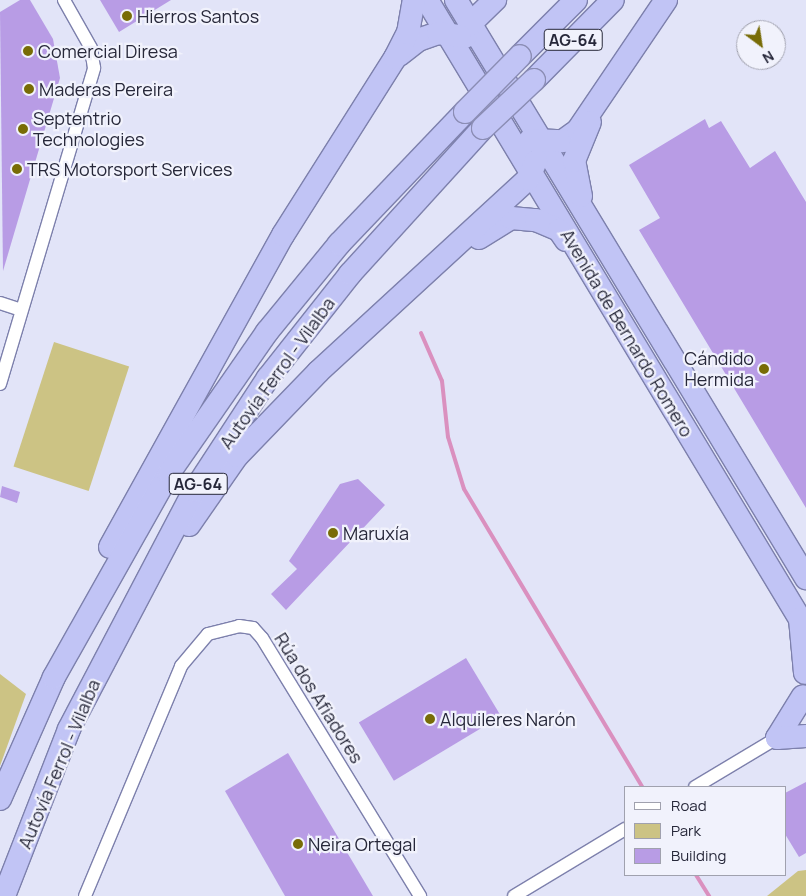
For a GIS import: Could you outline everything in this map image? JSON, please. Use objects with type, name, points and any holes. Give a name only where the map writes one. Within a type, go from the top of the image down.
[{"type":"highway","points":[[54,676],[119,528],[284,235],[395,58],[408,33],[414,0]]},
{"type":"highway","name":"Avenida de Bernardo Romero","points":[[427,0],[465,39],[537,137],[806,578]]},
{"type":"highway","name":"Avenida de Bernardo Romero","points":[[456,0],[465,39],[510,137],[800,619],[805,671],[804,702]]},
{"type":"highway","points":[[395,58],[418,40],[465,39],[495,0]]},
{"type":"highway","name":"Autovía Ferrol - Vilalba","points":[[0,799],[54,676],[169,474],[267,332],[378,200],[576,0]]},
{"type":"highway","name":"Autovía Ferrol - Vilalba","points":[[4,896],[69,729],[129,610],[194,491],[268,378],[350,274],[483,128],[534,80],[613,0]]},
{"type":"highway","points":[[618,268],[578,189],[574,161],[596,108],[666,0]]},
{"type":"highway","points":[[510,137],[537,137],[563,141],[596,108]]},
{"type":"highway","points":[[129,610],[237,456],[381,314],[531,173],[537,158],[537,137]]},
{"type":"highway","points":[[381,314],[491,229],[512,218],[536,220],[559,230],[595,279]]},
{"type":"highway","points":[[777,738],[804,702]]},
{"type":"highway","points":[[777,738],[806,736]]},
{"type":"street","points":[[0,384],[19,309],[74,147],[94,68],[91,48],[64,0]]},
{"type":"street","points":[[0,303],[19,309]]},
{"type":"street","name":"Rúa dos Afiadores","points":[[85,896],[181,666],[208,634],[240,626],[253,628],[262,638],[420,896]]},
{"type":"street","points":[[697,786],[777,738]]},
{"type":"street","points":[[514,896],[624,831]]},
{"type":"green space","points":[[54,342],[129,366],[89,491],[14,467]]},
{"type":"green space","points":[[0,674],[26,694],[0,766]]},
{"type":"green space","points":[[806,870],[806,896],[767,896],[798,871]]},
{"type":"building","points":[[20,0],[30,0],[53,39],[60,78],[3,271],[0,12]]},
{"type":"building","name":"Hierros Santos","points":[[100,0],[171,0],[119,32]]},
{"type":"building","name":"Cándido Hermida","points":[[705,119],[709,128],[721,121],[750,168],[775,151],[806,202],[806,508],[639,230],[660,218],[629,165]]},
{"type":"building","name":"Maruxía","points":[[358,479],[385,505],[286,610],[271,594],[297,569],[289,561],[340,484]]},
{"type":"building","points":[[2,486],[20,492],[17,503],[0,497]]},
{"type":"building","name":"Alquileres Narón","points":[[466,658],[501,716],[394,781],[359,722]]},
{"type":"building","name":"Neira Ortegal","points":[[288,753],[373,896],[285,896],[225,791]]},
{"type":"building","points":[[806,782],[806,853],[799,857],[786,836],[786,792]]},
{"type":"waterway","points":[[421,333],[442,381],[448,437],[464,489],[641,786]]},
{"type":"waterway","points":[[697,876],[709,896]]},
{"type":"place","name":"Hierros Santos","points":[[127,16]]},
{"type":"place","name":"Comercial Diresa","points":[[28,51]]},
{"type":"place","name":"Maderas Pereira","points":[[29,89]]},
{"type":"place","name":"Septentrio Technologies","points":[[23,129]]},
{"type":"place","name":"TRS Motorsport Services","points":[[17,169]]},
{"type":"place","name":"Cándido Hermida","points":[[764,369]]},
{"type":"place","name":"Maruxía","points":[[333,533]]},
{"type":"place","name":"Alquileres Narón","points":[[430,719]]},
{"type":"place","name":"Neira Ortegal","points":[[298,844]]}]
